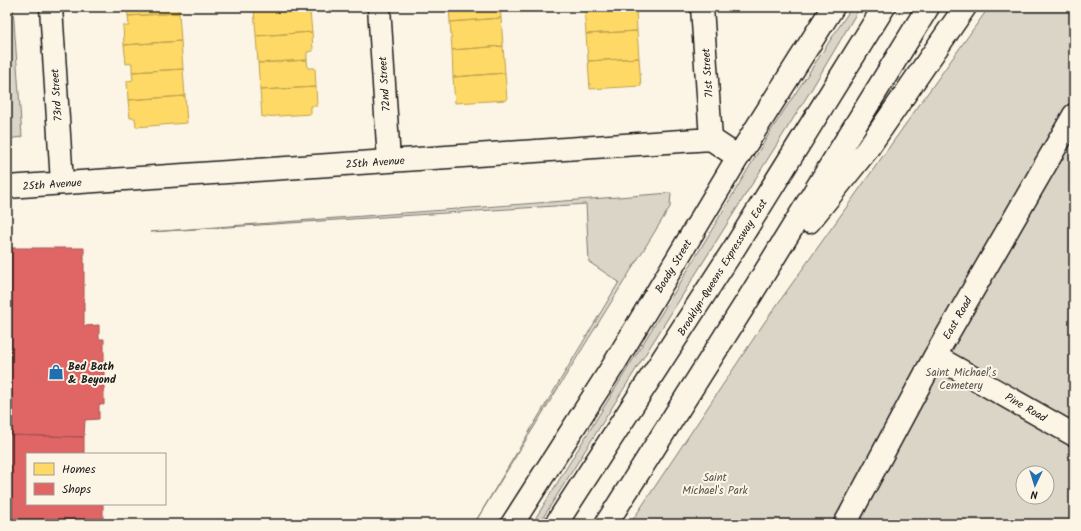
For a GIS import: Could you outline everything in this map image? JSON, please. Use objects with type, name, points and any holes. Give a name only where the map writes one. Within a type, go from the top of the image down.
[{"type":"main road","name":"73rd Street","points":[[51,7],[62,183]]},
{"type":"main road","name":"72nd Street","points":[[379,7],[389,161]]},
{"type":"main road","name":"71st Street","points":[[702,7],[711,139]]},
{"type":"main road","name":"Boody Street","points":[[512,524],[612,366],[738,157],[833,7]]},
{"type":"main road","name":"Brooklyn-Queens Expressway East","points":[[556,524],[735,247],[884,7]]},
{"type":"main road","points":[[606,524],[749,298],[928,7]]},
{"type":"main road","points":[[749,298],[866,151],[966,7]]},
{"type":"main road","name":"East Road","points":[[845,524],[935,356],[1074,115]]},
{"type":"main road","name":"25th Avenue","points":[[7,187],[711,139]]},
{"type":"main road","points":[[711,139],[738,157]]},
{"type":"main road","name":"Pine Road","points":[[935,356],[1074,435]]},
{"type":"green space","points":[[7,7],[13,7],[22,137],[7,139]]},
{"type":"green space","points":[[852,7],[860,7],[811,90],[539,524],[532,524],[674,293],[772,129]]},
{"type":"green space","name":"Saint Michael’s Cemetery","points":[[989,7],[1074,7],[1074,524],[630,524],[764,323]]},
{"type":"green space","points":[[671,193],[670,207],[474,524],[619,282],[589,262],[586,204],[150,232]]},
{"type":"building: Homes","points":[[122,7],[179,7],[179,13],[128,16],[127,9],[122,9]]},
{"type":"building: Homes","points":[[304,7],[305,12],[310,12],[312,32],[256,36],[254,9]]},
{"type":"building: Homes","points":[[449,7],[500,7],[501,18],[450,22]]},
{"type":"building: Homes","points":[[584,7],[636,7],[637,31],[586,34]]},
{"type":"building: Homes","points":[[179,13],[181,41],[124,45],[123,26],[129,26],[128,16]]},
{"type":"building: Homes","points":[[501,18],[503,46],[452,50],[450,22]]},
{"type":"building: Homes","points":[[637,31],[639,58],[588,61],[586,34]]},
{"type":"building: Homes","points":[[312,32],[313,51],[307,52],[307,60],[258,63],[256,36]]},
{"type":"building: Homes","points":[[181,41],[183,69],[132,72],[132,63],[126,64],[124,45]]},
{"type":"building: Homes","points":[[503,46],[505,73],[453,77],[452,50]]},
{"type":"building: Homes","points":[[639,58],[641,86],[590,89],[588,61]]},
{"type":"building: Homes","points":[[307,60],[308,68],[315,68],[316,87],[260,90],[258,63]]},
{"type":"building: Homes","points":[[183,69],[185,96],[128,100],[127,81],[133,80],[132,72]]},
{"type":"building: Homes","points":[[505,73],[507,100],[455,103],[453,77]]},
{"type":"building: Homes","points":[[316,87],[317,106],[311,106],[311,114],[262,117],[260,90]]},
{"type":"building: Homes","points":[[185,96],[187,123],[136,127],[135,118],[130,118],[128,100]]},
{"type":"building: Shops","name":"Bed Bath & Beyond","points":[[7,248],[84,248],[84,326],[99,325],[99,339],[104,339],[104,405],[99,404],[99,419],[85,420],[84,437],[7,435]]},
{"type":"building: Shops","points":[[7,435],[84,437],[84,453],[26,453],[26,505],[103,505],[103,524],[7,524]]},
{"type":"place","name":"Bed Bath & Beyond","points":[[56,372]]},
{"type":"park label","name":"Saint Michael's Park","points":[[715,483]]}]
